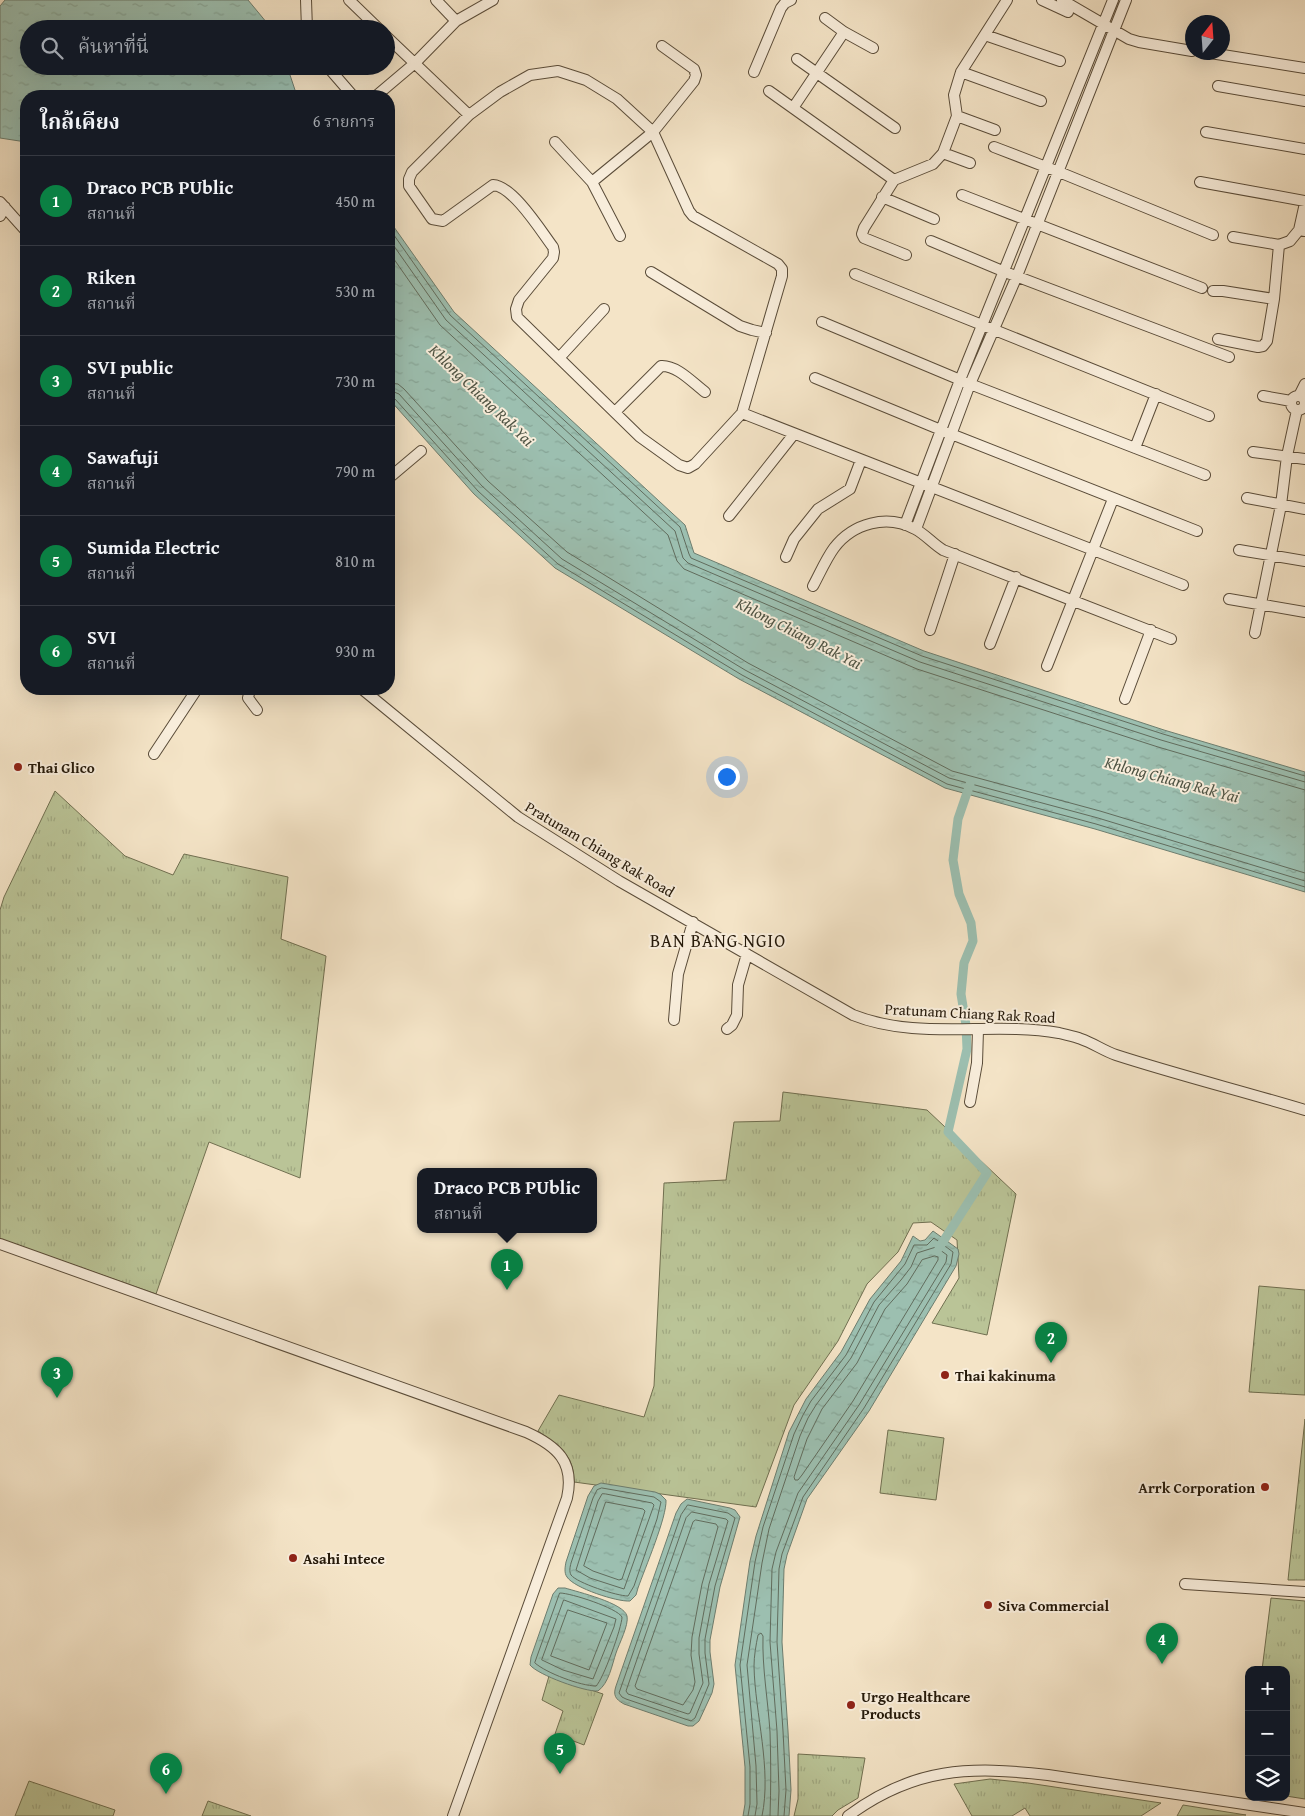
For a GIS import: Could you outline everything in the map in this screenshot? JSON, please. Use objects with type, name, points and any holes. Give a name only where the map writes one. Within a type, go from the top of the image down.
[{"type":"street","points":[[306,0],[307,20]]},
{"type":"street","points":[[349,0],[370,20]]},
{"type":"street","points":[[436,0],[456,21]]},
{"type":"street","points":[[383,90],[415,63],[456,21],[493,0]]},
{"type":"street","points":[[754,72],[781,8],[791,0]]},
{"type":"street","points":[[906,255],[864,238],[862,234],[864,228],[894,180],[933,164],[943,153],[957,116],[954,96],[961,72],[1007,0]]},
{"type":"street","points":[[1042,0],[1068,12]]},
{"type":"street","points":[[1062,0],[1129,39],[1185,50]]},
{"type":"street","points":[[905,525],[960,380],[1113,0]]},
{"type":"street","points":[[916,529],[970,384],[1016,276],[1126,0]]},
{"type":"street","points":[[825,18],[844,32],[873,48]]},
{"type":"street","points":[[792,108],[844,32]]},
{"type":"street","points":[[985,35],[1060,61]]},
{"type":"street","points":[[395,44],[469,115]]},
{"type":"street","points":[[592,182],[649,136],[694,81],[696,75],[694,69],[662,46]]},
{"type":"street","points":[[1230,56],[1305,68]]},
{"type":"street","points":[[797,59],[896,128]]},
{"type":"street","points":[[558,72],[586,80],[617,99],[649,136],[693,216],[778,264],[782,269],[782,276],[742,413],[695,464],[688,468],[679,465],[640,437],[518,317],[516,309],[519,300],[552,258],[554,252],[553,247],[527,211],[503,188],[493,185],[443,221],[438,221],[432,219],[409,186],[408,179],[412,172],[469,115],[500,92],[530,75],[558,72]]},
{"type":"street","points":[[961,72],[1041,101]]},
{"type":"street","points":[[335,75],[348,90]]},
{"type":"street","points":[[1218,86],[1305,101]]},
{"type":"street","points":[[769,91],[894,180]]},
{"type":"street","points":[[957,116],[995,130]]},
{"type":"street","points":[[1206,132],[1305,150]]},
{"type":"street","points":[[555,142],[592,182],[620,236]]},
{"type":"street","points":[[994,147],[1213,235]]},
{"type":"street","points":[[943,153],[970,163]]},
{"type":"street","points":[[1200,182],[1305,202],[1302,230],[1290,241],[1279,245],[1234,237]]},
{"type":"street","points":[[962,195],[1202,288]]},
{"type":"street","points":[[882,197],[934,219]]},
{"type":"street","points":[[2,208],[20,224]]},
{"type":"street","points":[[931,240],[1005,272],[1229,357]]},
{"type":"street","points":[[1218,338],[1258,347],[1263,346],[1267,341],[1274,299],[1279,245]]},
{"type":"street","points":[[651,272],[740,326],[766,333]]},
{"type":"street","points":[[855,274],[1210,416]]},
{"type":"street","points":[[1213,291],[1274,299]]},
{"type":"street","points":[[559,358],[604,309]]},
{"type":"street","points":[[822,322],[970,384],[1205,475]]},
{"type":"street","points":[[615,412],[661,366],[667,365],[674,368],[705,392]]},
{"type":"street","points":[[815,378],[1197,532]]},
{"type":"street","points":[[1255,633],[1281,504],[1287,456],[1305,384]]},
{"type":"street","points":[[1135,448],[1156,394]]},
{"type":"street","points":[[1263,396],[1299,404]]},
{"type":"street","points":[[742,413],[1184,585]]},
{"type":"street","points":[[729,516],[790,432]]},
{"type":"street","points":[[395,473],[422,451]]},
{"type":"street","points":[[1253,452],[1305,459]]},
{"type":"street","points":[[786,557],[794,539],[818,509],[850,489],[861,460]]},
{"type":"street","points":[[1247,498],[1305,509]]},
{"type":"street","points":[[1047,666],[1113,499]]},
{"type":"street","points":[[814,586],[834,548],[848,535],[864,525],[883,520],[916,529],[935,545],[955,554],[1171,639]]},
{"type":"street","points":[[1239,550],[1305,561]]},
{"type":"street","points":[[930,630],[955,554]]},
{"type":"street","points":[[990,644],[1016,577]]},
{"type":"street","points":[[1229,599],[1262,603],[1305,612]]},
{"type":"street","points":[[1125,699],[1151,630]]},
{"type":"street","points":[[154,754],[193,695]]},
{"type":"street","points":[[249,695],[248,698],[257,710]]},
{"type":"street","name":"Pratunam Chiang Rak Road","points":[[369,695],[513,814],[619,881],[694,922],[853,1015],[870,1022],[889,1026],[957,1030],[1046,1031],[1075,1037],[1114,1054],[1305,1110]]},
{"type":"street","points":[[674,1020],[678,974],[694,922]]},
{"type":"street","points":[[727,1029],[732,1025],[737,1015],[738,985],[747,954]]},
{"type":"street","points":[[970,1102],[977,1063],[976,1030]]},
{"type":"street","points":[[0,1244],[526,1432],[542,1439],[559,1454],[569,1472],[570,1480],[567,1498],[453,1816]]},
{"type":"street","points":[[1185,1584],[1305,1592]]},
{"type":"street","points":[[848,1816],[863,1805],[912,1780],[972,1770],[1048,1775],[1305,1813]]},
{"type":"green space","points":[[55,791],[125,856],[173,875],[184,854],[288,877],[281,939],[326,956],[300,1178],[209,1142],[156,1294],[0,1239],[0,910],[4,897]]},
{"type":"green space","points":[[783,1092],[927,1110],[1016,1194],[987,1335],[932,1323],[959,1278],[957,1240],[931,1222],[913,1223],[898,1252],[867,1284],[838,1341],[794,1405],[756,1507],[574,1482],[571,1464],[564,1452],[559,1446],[538,1431],[559,1395],[644,1417],[654,1386],[664,1183],[726,1180],[734,1122],[780,1121]]},
{"type":"green space","points":[[1259,1286],[1305,1290],[1305,1395],[1249,1392]]},
{"type":"green space","points":[[1305,1419],[1305,1580],[1288,1580]]},
{"type":"green space","points":[[888,1430],[944,1438],[936,1500],[880,1493]]},
{"type":"green space","points":[[1271,1598],[1305,1601],[1305,1799],[1290,1797],[1290,1666],[1262,1666]]},
{"type":"green space","points":[[549,1676],[603,1694],[584,1745],[555,1734],[563,1711],[542,1700]]},
{"type":"green space","points":[[798,1754],[865,1758],[858,1798],[838,1810],[832,1816],[794,1816],[798,1799]]},
{"type":"green space","points":[[990,1779],[1161,1803],[1141,1816],[1030,1816],[1025,1808],[1012,1816],[972,1816],[954,1784]]},
{"type":"green space","points":[[29,1781],[115,1810],[113,1816],[15,1816]]},
{"type":"green space","points":[[208,1801],[251,1816],[202,1816]]},
{"type":"green space","points":[[1183,1805],[1246,1815],[1177,1816]]},
{"type":"water","points":[[5,0],[248,0],[265,20],[20,20],[20,75],[290,75],[295,90],[20,90],[20,141],[0,138],[0,6]]},
{"type":"water","name":"Khlong Chiang Rak Yai","points":[[395,228],[454,312],[685,525],[694,553],[924,651],[1164,730],[1305,772],[1305,892],[1095,829],[945,788],[739,679],[555,568],[474,494],[395,406]]},
{"type":"water","points":[[933,1231],[958,1249],[959,1254],[956,1266],[869,1411],[807,1499],[787,1555],[784,1569],[782,1642],[791,1790],[789,1816],[743,1816],[745,1804],[745,1767],[735,1665],[750,1561],[789,1432],[806,1399],[841,1352],[870,1299],[901,1261],[913,1236],[920,1241],[925,1240]]},
{"type":"water","points":[[601,1483],[655,1492],[666,1500],[663,1518],[655,1543],[636,1595],[630,1601],[596,1594],[578,1586],[565,1574],[566,1562],[588,1496],[594,1486]]},
{"type":"water","points":[[687,1499],[730,1508],[735,1510],[740,1517],[720,1587],[710,1640],[714,1684],[712,1693],[699,1721],[693,1726],[688,1726],[624,1704],[617,1698],[615,1692],[676,1513],[681,1504]]},
{"type":"water","points":[[558,1588],[565,1588],[609,1602],[624,1611],[627,1616],[625,1629],[610,1674],[602,1688],[598,1691],[583,1689],[562,1682],[530,1665],[531,1657],[553,1594]]},
{"type":"waterway","points":[[939,1248],[987,1173],[948,1132],[967,1049],[966,1025],[961,994],[964,963],[973,941],[971,923],[959,894],[953,860],[958,819],[970,784]]},
{"type":"place","name":"Thai Glico","points":[[18,767]]},
{"type":"place","name":"Draco PCB PUblic","points":[[507,1290]]},
{"type":"place","name":"Riken","points":[[1051,1363]]},
{"type":"place","name":"Thai kakinuma","points":[[945,1375]]},
{"type":"place","name":"SVI public","points":[[57,1398]]},
{"type":"place","name":"Arrk Corporation","points":[[1265,1487]]},
{"type":"place","name":"Asahi Intece","points":[[293,1558]]},
{"type":"place","name":"Siva Commercial","points":[[988,1605]]},
{"type":"place","name":"Sawafuji","points":[[1162,1664]]},
{"type":"place","name":"Urgo Healthcare Products","points":[[851,1705]]},
{"type":"place","name":"Sumida Electric","points":[[560,1774]]},
{"type":"place","name":"SVI","points":[[166,1794]]},
{"type":"district","name":"BAN BANG NGIO","points":[[718,940]]}]
